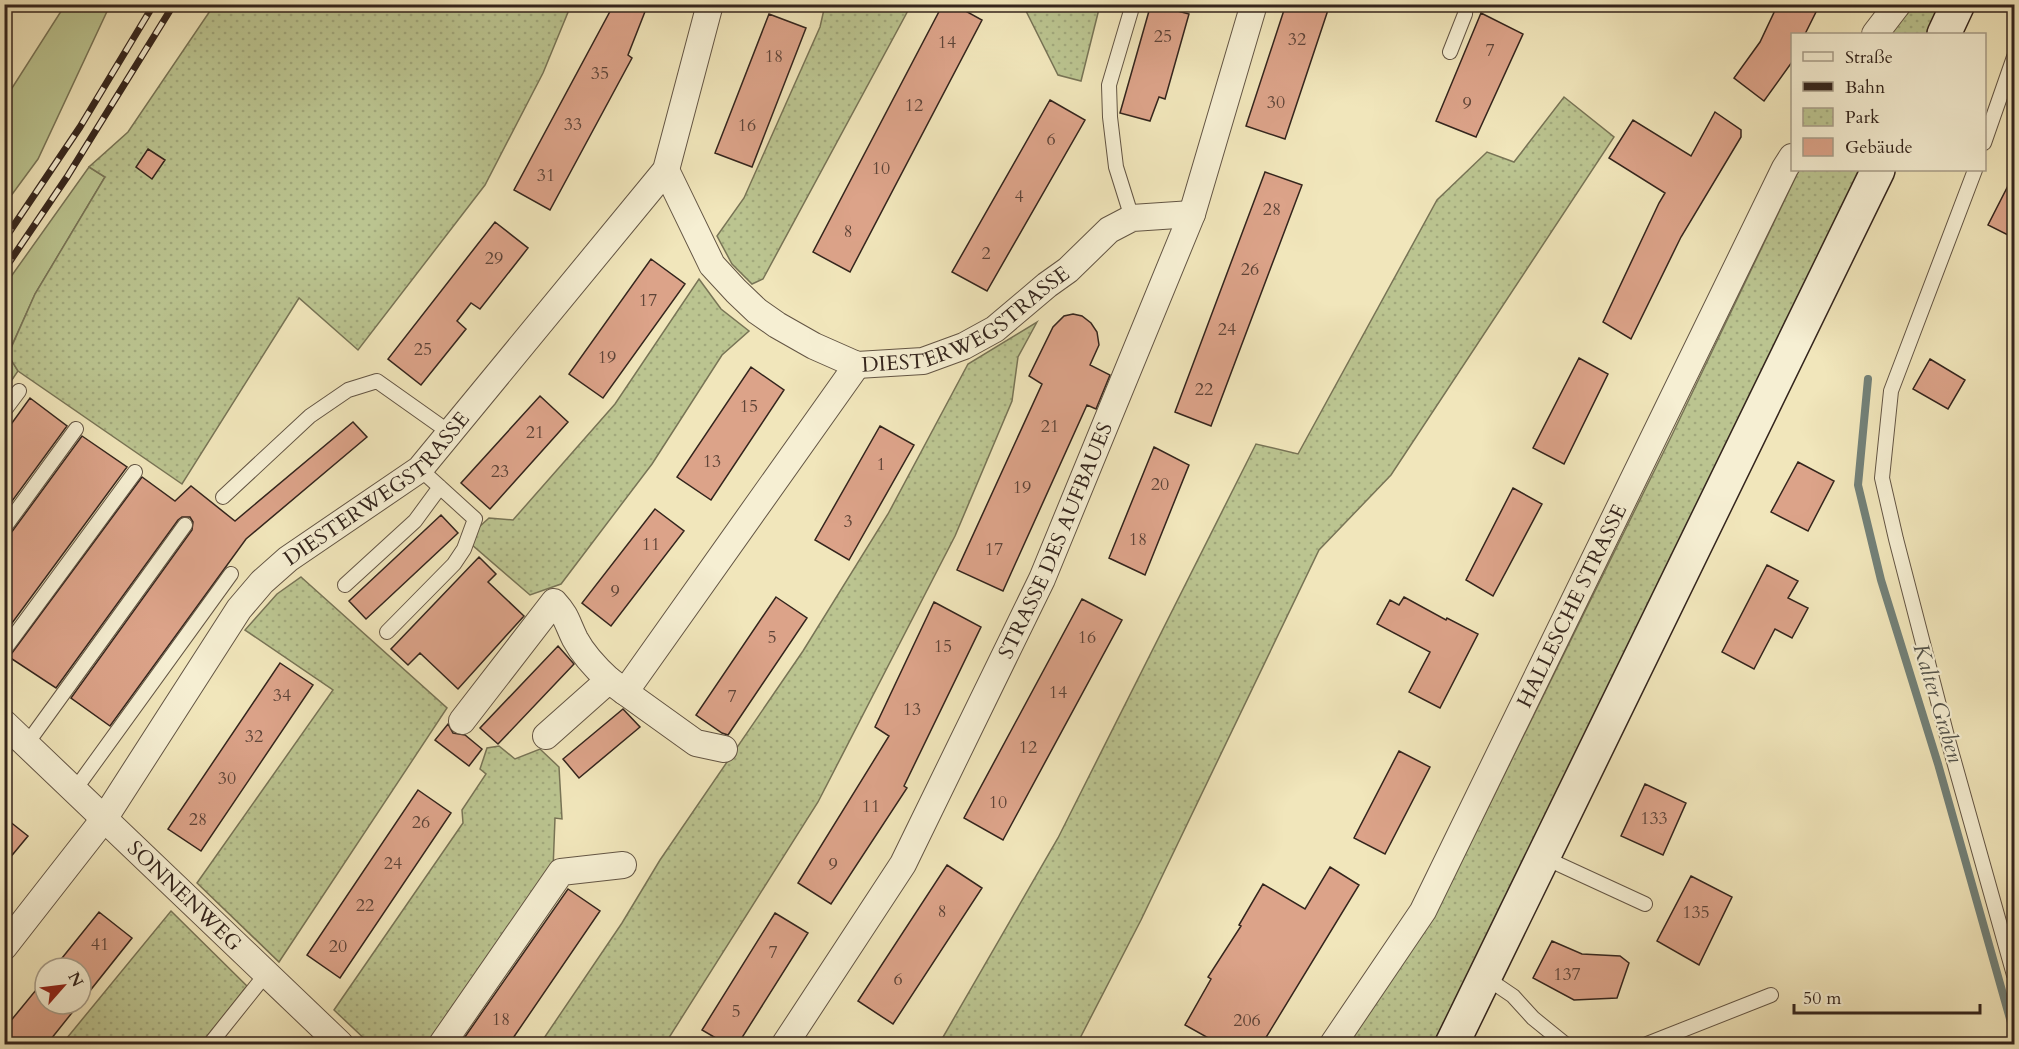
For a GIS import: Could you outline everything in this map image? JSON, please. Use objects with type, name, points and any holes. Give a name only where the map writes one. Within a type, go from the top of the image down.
[{"type":"main road","points":[[1944,33],[1958,4]]},
{"type":"main road","points":[[1452,1044],[1878,171]]},
{"type":"street","name":"DIESTERWEGSTRASSE","points":[[104,819],[239,609],[262,582],[288,559],[420,469],[666,170],[710,4]]},
{"type":"street","name":"STRASSE DES AUFBAUES","points":[[785,1044],[903,864],[1042,579],[1192,214],[1254,4]]},
{"type":"street","points":[[1876,33],[1898,4]]},
{"type":"street","name":"HALLESCHE STRASSE","points":[[1334,1044],[1424,912],[1791,159]]},
{"type":"street","name":"DIESTERWEGSTRASSE","points":[[666,170],[712,265],[736,291],[757,311],[777,325],[814,346],[857,364],[922,361],[964,346],[996,329],[1068,270],[1109,230],[1132,218],[1192,214]]},
{"type":"street","points":[[546,736],[617,686],[857,364]]},
{"type":"street","points":[[462,721],[554,602],[564,613],[575,639],[597,669],[617,686],[696,742],[724,749]]},
{"type":"street","name":"SONNENWEG","points":[[4,723],[340,1044]]},
{"type":"street","points":[[4,947],[104,819]]},
{"type":"street","points":[[442,1044],[561,872],[623,866]]},
{"type":"lane","points":[[1132,218],[1116,167],[1109,85],[1133,4]]},
{"type":"lane","points":[[1450,52],[1465,14],[1466,4]]},
{"type":"lane","points":[[1986,137],[2014,57]]},
{"type":"lane","points":[[1975,171],[1891,391],[1882,478],[1948,740],[2014,975]]},
{"type":"lane","points":[[223,497],[310,416],[348,390],[376,381],[449,432]]},
{"type":"lane","points":[[4,411],[19,391]]},
{"type":"lane","points":[[4,528],[76,429]]},
{"type":"lane","points":[[387,632],[454,564],[464,549],[475,519],[420,469]]},
{"type":"lane","points":[[4,650],[135,472]]},
{"type":"lane","points":[[345,585],[415,521],[440,487]]},
{"type":"lane","points":[[26,745],[185,525]]},
{"type":"lane","points":[[74,791],[231,574]]},
{"type":"lane","points":[[1543,857],[1645,904]]},
{"type":"lane","points":[[210,1044],[266,974]]},
{"type":"lane","points":[[1485,977],[1513,996],[1533,1018],[1565,1044]]},
{"type":"lane","points":[[1647,1044],[1771,995]]},
{"type":"green space","points":[[65,5],[110,5],[38,159],[5,204],[5,99]]},
{"type":"green space","points":[[214,5],[571,5],[543,73],[485,185],[358,350],[299,298],[182,484],[18,371],[8,355],[35,294],[105,177],[89,167],[128,132]]},
{"type":"green space","points":[[825,5],[911,5],[763,279],[752,284],[732,264],[717,236],[744,198],[820,27]]},
{"type":"green space","points":[[1023,5],[1100,5],[1081,81],[1058,75]]},
{"type":"green space","points":[[1912,5],[1943,5],[1929,33],[1889,33],[1900,16],[1907,14]]},
{"type":"green space","points":[[1564,97],[1614,137],[1391,475],[1319,550],[1141,920],[1077,1044],[939,1044],[1058,838],[1256,444],[1298,454],[1437,200],[1487,152],[1514,162]]},
{"type":"green space","points":[[89,167],[105,177],[35,294],[8,354],[18,371],[5,390],[5,285]]},
{"type":"green space","points":[[1799,171],[1863,171],[1436,1044],[1347,1044],[1434,917],[1671,437]]},
{"type":"green space","points":[[699,279],[721,309],[749,331],[722,355],[652,464],[561,584],[530,595],[471,544],[478,528],[489,518],[513,520],[615,404]]},
{"type":"green space","points":[[1037,322],[1018,357],[1012,401],[955,536],[818,802],[665,1044],[540,1044],[622,923],[660,860],[803,651],[888,514],[968,364]]},
{"type":"green space","points":[[301,577],[447,708],[279,962],[197,883],[333,690],[245,630],[277,594]]},
{"type":"green space","points":[[499,746],[515,759],[540,749],[559,767],[562,819],[555,818],[553,870],[430,1044],[370,1044],[334,1010],[463,823],[462,810],[486,774],[480,769],[487,748]]},
{"type":"green space","points":[[171,911],[247,986],[201,1044],[62,1044],[85,1016],[93,1016],[93,1006]]},
{"type":"building","points":[[614,4],[648,4],[628,55],[632,58],[550,210],[514,190]]},
{"type":"building","points":[[943,4],[953,4],[982,20],[850,272],[813,252]]},
{"type":"building","points":[[1151,4],[1189,14],[1165,99],[1159,97],[1150,121],[1120,113]]},
{"type":"building","points":[[1286,4],[1330,4],[1285,139],[1246,126]]},
{"type":"building","points":[[1778,4],[1820,4],[1806,33],[1791,33],[1791,63],[1764,101],[1734,78],[1760,42]]},
{"type":"building","points":[[1481,13],[1523,34],[1476,137],[1436,121]]},
{"type":"building","points":[[769,14],[806,28],[752,167],[715,153]]},
{"type":"building","points":[[1050,100],[1085,120],[987,291],[952,272]]},
{"type":"building","points":[[1715,112],[1741,130],[1741,137],[1681,237],[1631,339],[1603,322],[1665,193],[1609,158],[1633,120],[1691,156]]},
{"type":"building","points":[[148,149],[165,160],[152,179],[136,167]]},
{"type":"building","points":[[1265,172],[1302,185],[1211,426],[1175,412]]},
{"type":"building","points":[[2014,174],[2014,238],[1988,225]]},
{"type":"building","points":[[495,222],[528,248],[480,309],[471,303],[457,321],[466,329],[421,385],[388,359]]},
{"type":"building","points":[[651,259],[685,284],[603,398],[569,374]]},
{"type":"building","points":[[1073,314],[1082,316],[1097,332],[1099,345],[1090,365],[1110,375],[1096,409],[1087,405],[1003,591],[957,570],[1042,384],[1029,376],[1053,327],[1064,316]]},
{"type":"building","points":[[1579,358],[1608,374],[1564,464],[1533,448]]},
{"type":"building","points":[[1930,359],[1965,380],[1948,409],[1913,389]]},
{"type":"building","points":[[751,367],[784,390],[711,500],[677,477]]},
{"type":"building","points":[[540,396],[568,422],[490,509],[461,483]]},
{"type":"building","points":[[30,398],[67,426],[4,512],[4,434]]},
{"type":"building","points":[[353,422],[367,437],[246,539],[110,726],[71,698],[192,530],[193,522],[190,517],[182,517],[178,520],[56,688],[9,657],[142,477],[175,501],[191,486],[235,521]]},
{"type":"building","points":[[880,426],[914,445],[849,560],[815,540]]},
{"type":"building","points":[[82,436],[127,467],[4,634],[4,537],[11,533]]},
{"type":"building","points":[[1154,447],[1189,465],[1145,575],[1109,558]]},
{"type":"building","points":[[1798,462],[1834,481],[1808,531],[1771,512]]},
{"type":"building","points":[[1513,488],[1542,504],[1493,596],[1466,580]]},
{"type":"building","points":[[655,509],[684,531],[611,626],[582,603]]},
{"type":"building","points":[[441,515],[458,533],[366,619],[349,601]]},
{"type":"building","points":[[479,557],[496,574],[488,582],[524,616],[458,689],[420,653],[408,665],[391,649]]},
{"type":"building","points":[[1767,565],[1798,581],[1788,598],[1808,608],[1792,638],[1775,629],[1754,669],[1722,652]]},
{"type":"building","points":[[776,597],[807,618],[728,735],[722,733],[696,715]]},
{"type":"building","points":[[1404,597],[1478,634],[1440,708],[1409,692],[1430,652],[1377,624],[1390,600],[1399,605]]},
{"type":"building","points":[[1082,599],[1122,620],[1003,840],[964,818]]},
{"type":"building","points":[[934,602],[981,627],[904,786],[907,788],[831,904],[798,883],[889,736],[875,727]]},
{"type":"building","points":[[558,646],[574,664],[498,744],[480,728]]},
{"type":"building","points":[[280,663],[313,685],[201,851],[168,829]]},
{"type":"building","points":[[623,709],[640,727],[579,778],[563,759]]},
{"type":"building","points":[[448,724],[453,733],[465,735],[482,749],[469,766],[435,740]]},
{"type":"building","points":[[1399,751],[1430,767],[1385,854],[1354,838]]},
{"type":"building","points":[[1645,784],[1686,803],[1663,855],[1621,836]]},
{"type":"building","points":[[418,790],[451,813],[340,978],[307,955]]},
{"type":"building","points":[[4,817],[28,836],[4,865]]},
{"type":"building","points":[[947,865],[982,888],[893,1024],[858,1001]]},
{"type":"building","points":[[1330,867],[1359,885],[1262,1044],[1219,1044],[1185,1025],[1211,979],[1208,977],[1241,926],[1239,925],[1263,884],[1305,909]]},
{"type":"building","points":[[1691,876],[1732,897],[1699,965],[1657,941]]},
{"type":"building","points":[[568,889],[600,911],[509,1044],[460,1044]]},
{"type":"building","points":[[99,912],[132,938],[93,987],[93,956],[64,956]]},
{"type":"building","points":[[775,913],[808,933],[738,1044],[726,1044],[702,1030]]},
{"type":"building","points":[[1552,941],[1582,954],[1620,956],[1629,963],[1617,998],[1574,1000],[1533,978]]},
{"type":"building","points":[[33,994],[33,1016],[69,1016],[47,1044],[4,1044],[4,1029]]},
{"type":"waterway","name":"Kalter Graben","points":[[1868,379],[1858,485],[1881,580],[1938,764],[2014,1033]]},
{"type":"railway","points":[[4,240],[80,127],[154,4]]},
{"type":"railway","points":[[4,270],[67,177],[174,4]]}]
